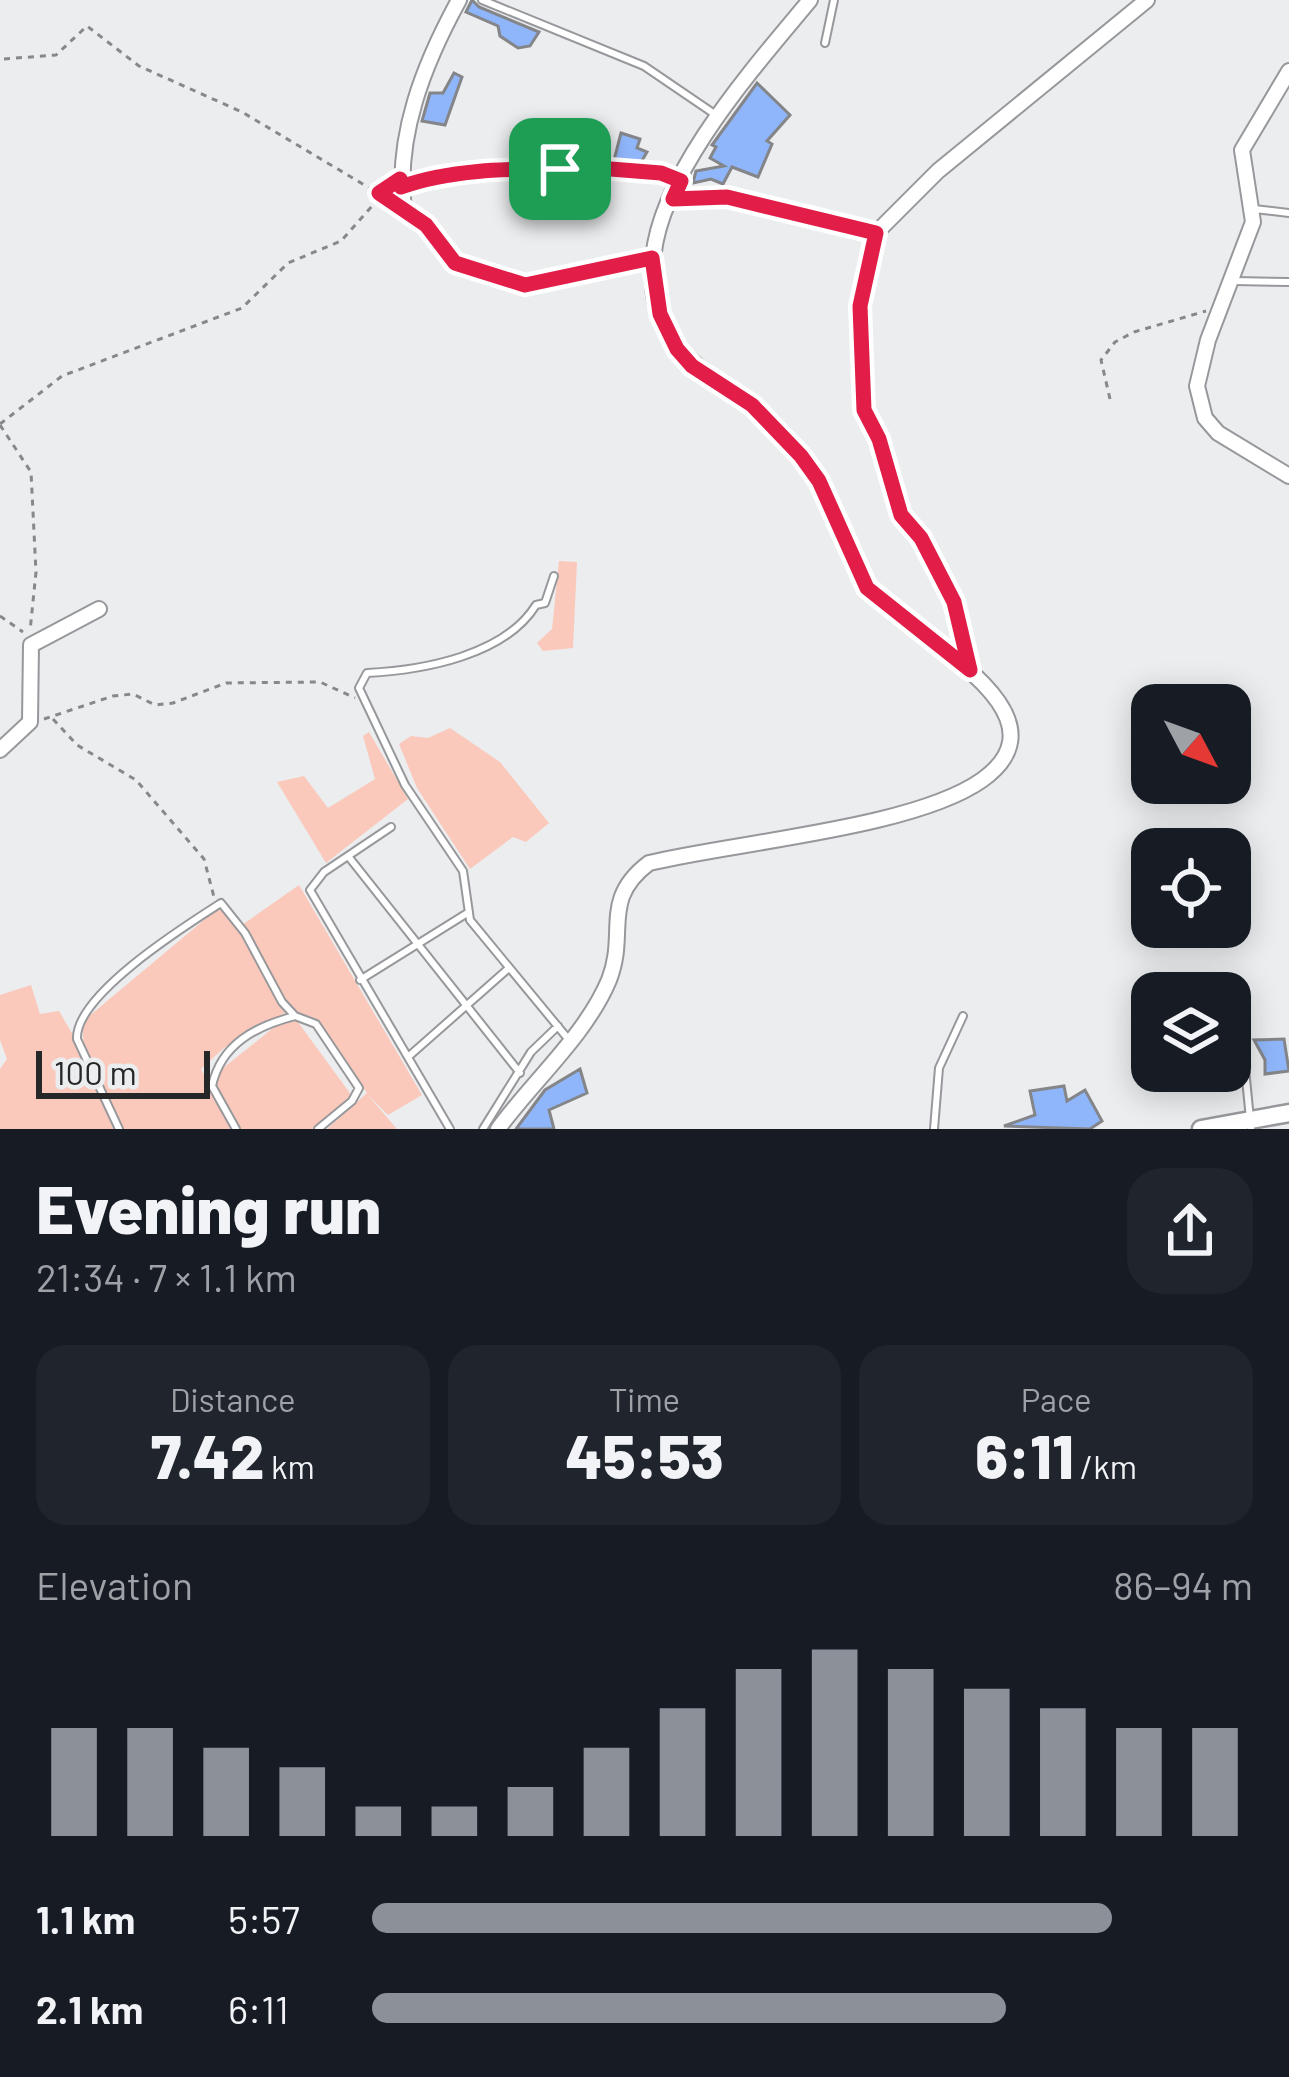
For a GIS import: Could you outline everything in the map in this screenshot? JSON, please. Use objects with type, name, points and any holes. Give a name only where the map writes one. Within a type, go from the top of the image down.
[{"type":"street","points":[[459,0],[419,89],[401,183],[404,210],[440,238],[455,263],[525,285],[652,258]]},
{"type":"street","points":[[498,1129],[569,1040],[611,974],[619,895],[649,863],[879,817],[968,788],[993,770],[1010,739],[1008,720],[970,670],[867,588],[828,499],[801,456],[752,405],[709,379],[677,349],[660,314],[652,258],[681,181],[716,115],[810,0]]},
{"type":"street","points":[[673,199],[727,197],[876,233],[938,171],[1147,0]]},
{"type":"street","points":[[1289,71],[1242,150],[1254,208],[1198,386],[1205,418],[1218,433],[1289,476]]},
{"type":"street","points":[[0,751],[30,722],[31,645],[99,609]]},
{"type":"street","points":[[1201,1129],[1251,1125],[1289,1113]]},
{"type":"lane","points":[[482,0],[644,66],[716,115]]},
{"type":"lane","points":[[825,43],[834,0]]},
{"type":"lane","points":[[1254,208],[1289,213]]},
{"type":"lane","points":[[1234,281],[1289,282]]},
{"type":"lane","points":[[554,576],[545,602],[536,605],[529,621],[493,646],[363,676],[359,688],[405,785],[463,872],[469,912],[508,968],[569,1040]]},
{"type":"lane","points":[[391,827],[324,872],[310,890],[450,1129]]},
{"type":"lane","points":[[348,856],[520,1073]]},
{"type":"lane","points":[[118,1129],[77,1039],[76,1026],[89,1005],[119,979],[221,903],[227,904],[295,1016],[316,1024],[359,1088],[352,1101],[318,1129]]},
{"type":"lane","points":[[360,980],[469,912]]},
{"type":"lane","points":[[408,1057],[508,968]]},
{"type":"lane","points":[[236,1129],[212,1085],[215,1070],[240,1039],[295,1016]]},
{"type":"lane","points":[[934,1129],[938,1068],[963,1016]]},
{"type":"lane","points":[[483,1129],[558,1026]]},
{"type":"lane","points":[[1247,1092],[1251,1125]]},
{"type":"path","points":[[4,59],[23,62],[56,55],[87,26],[139,67],[242,112],[404,210]]},
{"type":"path","points":[[0,52],[4,59]]},
{"type":"path","points":[[0,66],[4,59]]},
{"type":"path","points":[[0,616],[29,637],[36,555],[31,472],[0,424],[62,376],[242,308],[288,263],[341,241],[379,193],[401,183],[505,170],[640,171],[681,181]]},
{"type":"path","points":[[876,233],[860,306],[864,410],[879,439],[901,515],[921,538],[954,602],[970,670]]},
{"type":"path","points":[[1110,399],[1101,361],[1114,342],[1220,306]]},
{"type":"path","points":[[30,722],[112,696],[133,694],[155,705],[226,683],[261,681],[320,682],[368,703]]},
{"type":"path","points":[[52,717],[77,745],[136,780],[204,859],[215,902],[221,903]]},
{"type":"shaded area","points":[[559,561],[577,562],[573,648],[543,651],[537,643],[552,629]]},
{"type":"shaded area","points":[[450,728],[500,762],[549,823],[526,842],[513,837],[470,869],[417,788],[399,744],[411,736],[428,738]]},
{"type":"shaded area","points":[[369,732],[408,799],[326,863],[277,782],[304,776],[328,808],[375,779],[363,736]]},
{"type":"shaded area","points":[[299,885],[422,1095],[388,1115],[367,1094],[397,1129],[327,1129],[367,1093],[318,1023],[290,1008],[242,925]]},
{"type":"shaded area","points":[[216,910],[229,911],[236,921],[285,1013],[224,1048],[201,1069],[232,1129],[123,1129],[84,1047],[82,1022]]},
{"type":"shaded area","points":[[31,985],[40,1014],[59,1011],[92,1068],[116,1129],[0,1129],[0,1069],[7,1059],[0,1040],[0,995]]},
{"type":"shaded area","points":[[295,1018],[352,1096],[313,1129],[239,1129],[215,1082],[218,1072],[277,1025]]},
{"type":"building","points":[[472,0],[539,32],[530,46],[518,48],[500,36],[498,26],[466,12]]},
{"type":"building","points":[[454,73],[462,77],[445,125],[422,121],[430,93],[443,93]]},
{"type":"building","points":[[757,83],[790,115],[767,141],[772,144],[758,177],[732,167],[723,184],[711,179],[693,183],[696,171],[724,166],[710,158],[716,147],[712,145]]},
{"type":"building","points":[[621,133],[640,139],[637,148],[647,152],[637,169],[613,164]]},
{"type":"building","points":[[1284,1039],[1289,1071],[1265,1074],[1265,1060],[1254,1040]]},
{"type":"building","points":[[580,1069],[587,1093],[549,1110],[554,1129],[516,1129],[545,1090]]},
{"type":"building","points":[[1064,1086],[1067,1101],[1085,1090],[1102,1121],[1090,1129],[1004,1126],[1035,1115],[1030,1091]]},
{"type":"route","points":[[560,169],[661,173],[681,181],[673,199],[727,197],[876,233],[860,306],[864,410],[879,439],[901,515],[946,581],[970,670],[867,588],[819,481],[801,456],[752,405],[692,366],[677,349],[660,314],[652,258],[525,285],[455,263],[426,225],[379,193],[400,179],[401,187],[433,177],[560,169]]}]
